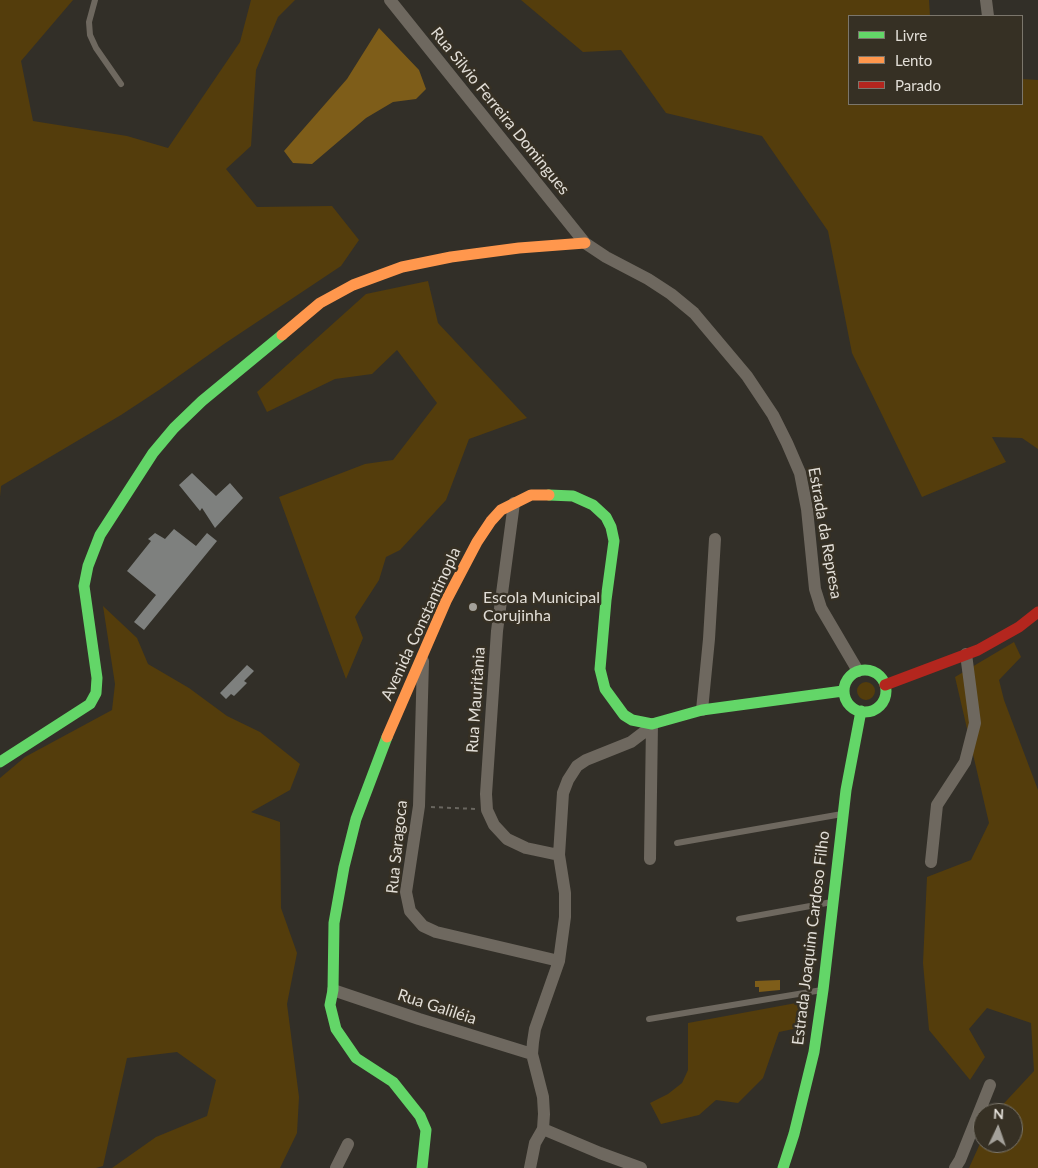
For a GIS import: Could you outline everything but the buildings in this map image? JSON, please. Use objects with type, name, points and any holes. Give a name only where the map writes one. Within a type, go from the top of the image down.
[{"type":"street","name":"Rua Silvio Ferreira Domingues","points":[[390,0],[585,243]]},
{"type":"street","points":[[986,0],[988,15]]},
{"type":"street","name":"Estrada da Represa","points":[[585,243],[606,257],[648,279],[671,294],[694,313],[747,376],[772,415],[800,473],[807,509],[815,589],[821,608],[858,671]]},
{"type":"street","points":[[0,762],[90,704],[96,693],[97,678],[84,586],[88,566],[100,536],[153,453],[174,428],[202,401],[320,303],[353,285],[402,267],[451,257],[519,248],[585,243]]},
{"type":"street","name":"Avenida Constantinopla","points":[[422,1168],[426,1130],[420,1116],[394,1082],[356,1058],[342,1038],[332,1018],[330,1005],[333,990],[334,923],[344,867],[356,820],[382,748],[446,601],[477,542],[501,510],[531,495],[573,496],[593,506],[606,518],[611,526],[614,541],[606,600],[600,669],[602,679],[613,701],[624,715],[632,720],[652,725]]},
{"type":"street","name":"Rua Mauritânia","points":[[487,810],[486,794],[497,631],[514,503]]},
{"type":"street","points":[[702,710],[709,639],[715,538]]},
{"type":"street","points":[[885,685],[978,650],[1019,627],[1038,612]]},
{"type":"street","points":[[931,862],[937,805],[965,762],[975,724],[966,654]]},
{"type":"street","name":"Rua Saragoca","points":[[423,655],[418,806],[406,892],[410,911],[423,926],[436,932],[559,961]]},
{"type":"street","points":[[858,671],[873,672],[885,685],[885,697],[880,706],[870,712],[850,707],[844,697],[847,679],[858,671]]},
{"type":"street","points":[[530,1168],[535,1143],[543,1129],[543,1097],[532,1054],[535,1029],[559,961],[563,937],[565,903],[559,855],[562,793],[577,766],[596,755],[631,742],[652,725],[702,710],[844,690]]},
{"type":"street","name":"Estrada Joaquim Cardoso Filho","points":[[783,1168],[794,1134],[814,1052],[846,790],[861,711]]},
{"type":"street","points":[[650,859],[652,725]]},
{"type":"street","points":[[487,810],[494,825],[507,839],[526,848],[559,855]]},
{"type":"street","name":"Rua Galiléia","points":[[333,990],[532,1054]]},
{"type":"street","points":[[954,1168],[960,1160],[990,1085]]},
{"type":"street","points":[[543,1129],[641,1168]]},
{"type":"street","points":[[336,1168],[348,1144]]},
{"type":"lane","points":[[95,0],[89,22],[90,35],[96,48],[121,84]]},
{"type":"lane","points":[[677,843],[843,814]]},
{"type":"lane","points":[[739,918],[833,902]]},
{"type":"lane","points":[[649,1019],[823,990]]},
{"type":"path","points":[[418,806],[487,810]]},
{"type":"shaded area","points":[[0,0],[73,0],[21,61],[33,121],[127,136],[168,148],[240,42],[251,0],[295,0],[278,17],[256,70],[251,146],[226,169],[257,207],[332,206],[359,240],[341,266],[121,415],[1,486],[0,497]]},
{"type":"shaded area","points":[[521,0],[929,0],[930,15],[848,15],[848,105],[1023,105],[1023,79],[1038,80],[1038,449],[1022,438],[992,437],[1006,462],[922,497],[852,353],[828,231],[762,136],[666,113],[621,50],[583,52]]},
{"type":"shaded area","points":[[379,28],[419,70],[426,89],[416,99],[393,102],[366,118],[312,164],[293,163],[284,151],[347,79]]},
{"type":"shaded area","points":[[428,281],[438,323],[527,418],[469,439],[446,500],[400,550],[386,557],[379,580],[355,617],[363,638],[346,679],[279,497],[365,464],[393,460],[437,403],[397,350],[372,374],[335,379],[267,412],[257,392],[366,294]]},
{"type":"shaded area","points":[[103,606],[137,638],[148,664],[189,688],[227,716],[260,732],[300,764],[290,790],[251,812],[280,822],[281,908],[297,953],[287,1004],[299,1097],[297,1133],[280,1168],[112,1168],[156,1137],[207,1116],[216,1080],[177,1052],[127,1058],[103,1166],[96,1168],[0,1168],[0,778],[25,757],[112,710],[115,684]]},
{"type":"shaded area","points":[[1014,642],[1021,657],[999,680],[1004,700],[1038,790],[1038,1168],[969,1168],[976,1153],[1023,1153],[1023,1103],[1004,1103],[1034,1071],[1031,1023],[987,1008],[969,1029],[985,1057],[970,1080],[929,1030],[923,963],[927,877],[971,860],[989,823],[955,677]]},
{"type":"shaded area","points":[[862,682],[870,682],[875,687],[873,698],[862,700],[857,695],[857,687]]},
{"type":"shaded area","points":[[780,980],[780,990],[759,992],[759,987],[755,987],[755,981]]},
{"type":"shaded area","points":[[807,1001],[803,1027],[779,1032],[763,1078],[738,1103],[716,1100],[699,1115],[661,1124],[650,1103],[668,1094],[682,1083],[688,1070],[688,1023]]},
{"type":"traffic: fast","points":[[0,762],[90,704],[96,693],[97,678],[84,586],[88,566],[100,535],[153,453],[174,428],[202,401],[282,335]]},
{"type":"traffic: fast","points":[[549,495],[573,496],[593,505],[606,517],[611,527],[614,541],[606,600],[600,669],[605,689],[624,715],[632,720],[652,724],[702,710],[843,691]]},
{"type":"traffic: fast","points":[[861,670],[869,670],[880,676],[886,691],[880,706],[869,712],[861,712],[850,706],[844,695],[844,687],[850,676],[861,670]]},
{"type":"traffic: fast","points":[[783,1168],[794,1134],[814,1052],[846,790],[861,711]]},
{"type":"traffic: fast","points":[[387,737],[356,819],[344,867],[334,923],[333,990],[330,1005],[336,1029],[356,1058],[393,1082],[420,1116],[426,1130],[422,1168]]},
{"type":"traffic: slow","points":[[282,335],[320,303],[353,285],[402,267],[451,257],[519,248],[585,243]]},
{"type":"traffic: slow","points":[[387,737],[446,601],[477,542],[491,521],[501,510],[531,495],[549,495]]},
{"type":"traffic: jam","points":[[885,685],[978,650],[1019,627],[1038,612]]},
{"type":"place","name":"Escola Municipal Corujinha","points":[[473,607]]}]
